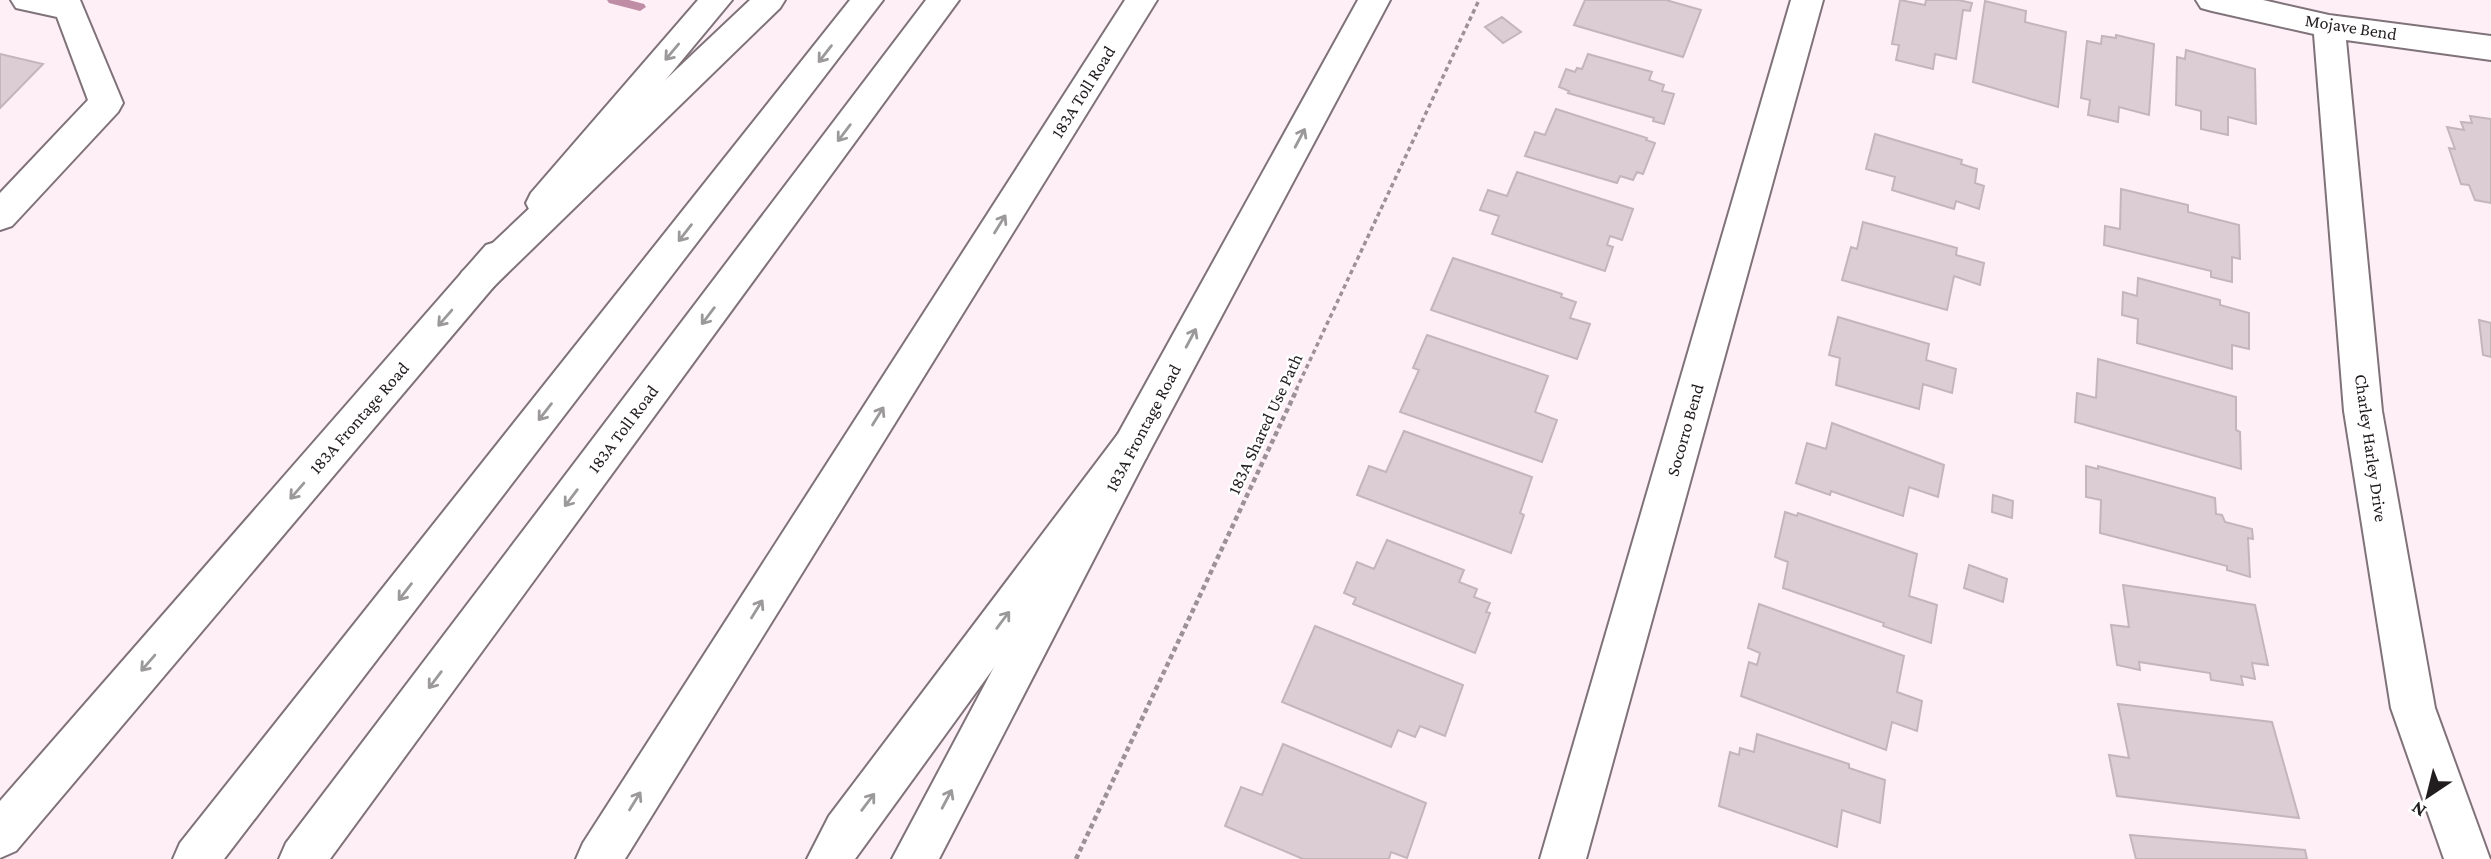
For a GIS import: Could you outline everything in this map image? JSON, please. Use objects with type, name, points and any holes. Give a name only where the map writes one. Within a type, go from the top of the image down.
[{"type":"main road","points":[[0,216],[106,103],[69,8],[27,0]]},
{"type":"main road","name":"183A Frontage Road","points":[[0,835],[716,0]]},
{"type":"main road","points":[[475,282],[769,0]]},
{"type":"main road","points":[[196,859],[867,0]]},
{"type":"main road","name":"183A Toll Road","points":[[302,859],[943,0]]},
{"type":"main road","name":"183A Toll Road","points":[[599,859],[1141,0]]},
{"type":"main road","name":"183A Frontage Road","points":[[915,859],[1132,446],[1374,0]]},
{"type":"main road","name":"Socorro Bend","points":[[1563,859],[1807,0]]},
{"type":"main road","name":"Mojave Bend","points":[[2212,0],[2329,26],[2491,48]]},
{"type":"main road","name":"Charley Harley Drive","points":[[2329,26],[2363,411],[2413,708],[2467,859]]},
{"type":"main road","points":[[830,859],[845,832],[1132,446]]},
{"type":"path","name":"183A Shared Use Path","points":[[1076,859],[1479,0]]},
{"type":"building","points":[[1585,0],[1666,0],[1701,10],[1683,57],[1574,25]]},
{"type":"building","points":[[1900,0],[1925,5],[1926,0],[1972,3],[1970,11],[1963,10],[1956,59],[1935,54],[1933,69],[1896,60],[1899,45],[1892,44]]},
{"type":"building","points":[[1985,1],[2026,11],[2025,22],[2066,32],[2058,107],[1973,82]]},
{"type":"building","points":[[1502,17],[1521,32],[1503,43],[1485,27]]},
{"type":"building","points":[[2116,35],[2154,44],[2149,115],[2119,107],[2118,122],[2088,115],[2090,100],[2081,98],[2087,41],[2101,44],[2102,36],[2116,38]]},
{"type":"building","points":[[2186,50],[2255,69],[2256,124],[2228,117],[2228,135],[2201,129],[2201,111],[2176,105],[2177,57],[2185,59]]},
{"type":"building","points":[[0,54],[43,64],[0,108]]},
{"type":"building","points":[[1588,54],[1652,72],[1649,80],[1664,85],[1662,91],[1674,94],[1664,124],[1653,121],[1654,118],[1568,93],[1569,91],[1559,87],[1566,69],[1575,72],[1577,68],[1582,69]]},
{"type":"building","points":[[1556,109],[1647,138],[1646,140],[1655,143],[1643,174],[1637,172],[1633,180],[1620,176],[1617,183],[1525,156],[1535,132],[1545,135]]},
{"type":"building","points":[[2470,116],[2491,119],[2491,203],[2475,200],[2469,185],[2461,184],[2449,148],[2455,149],[2447,127],[2464,130],[2461,122],[2472,123]]},
{"type":"building","points":[[1875,134],[1962,160],[1961,164],[1977,169],[1975,183],[1984,186],[1979,209],[1956,201],[1954,209],[1892,190],[1895,177],[1866,169]]},
{"type":"building","points":[[1517,172],[1633,209],[1622,240],[1610,236],[1607,245],[1613,247],[1605,271],[1492,234],[1499,216],[1480,210],[1488,190],[1507,196]]},
{"type":"building","points":[[2121,189],[2188,205],[2188,212],[2239,225],[2240,259],[2232,257],[2232,282],[2211,277],[2211,271],[2104,245],[2105,226],[2120,229]]},
{"type":"building","points":[[1863,222],[1957,248],[1956,255],[1984,263],[1980,285],[1954,276],[1947,310],[1842,280],[1851,247],[1857,249]]},
{"type":"building","points":[[1453,258],[1562,294],[1561,297],[1576,302],[1570,318],[1590,324],[1577,359],[1431,310]]},
{"type":"building","points":[[2138,278],[2220,300],[2220,305],[2249,313],[2249,349],[2232,345],[2232,369],[2137,343],[2138,319],[2122,315],[2123,292],[2137,296]]},
{"type":"building","points":[[1838,317],[1929,344],[1926,360],[1956,369],[1952,393],[1923,384],[1919,409],[1836,385],[1840,358],[1829,355]]},
{"type":"building","points":[[2479,320],[2491,323],[2491,357],[2483,355]]},
{"type":"building","points":[[1427,335],[1548,376],[1535,412],[1557,420],[1542,462],[1400,412],[1419,370],[1413,368]]},
{"type":"building","points":[[2098,359],[2236,397],[2236,430],[2240,432],[2241,469],[2075,422],[2077,393],[2096,398]]},
{"type":"building","points":[[1832,423],[1944,465],[1938,497],[1909,487],[1903,516],[1831,491],[1830,495],[1796,483],[1807,443],[1826,449]]},
{"type":"building","points":[[1404,431],[1532,477],[1520,513],[1524,515],[1511,553],[1357,495],[1369,466],[1386,472]]},
{"type":"building","points":[[2086,466],[2098,469],[2098,466],[2215,498],[2216,514],[2222,515],[2225,522],[2252,529],[2253,539],[2248,538],[2250,577],[2227,570],[2227,566],[2100,533],[2101,500],[2086,497]]},
{"type":"building","points":[[1993,495],[2013,501],[2012,518],[1992,512]]},
{"type":"building","points":[[1785,512],[1797,516],[1798,513],[1917,554],[1909,596],[1937,605],[1931,643],[1883,626],[1884,623],[1783,588],[1788,562],[1775,557]]},
{"type":"building","points":[[1387,540],[1464,570],[1459,582],[1477,589],[1474,597],[1490,603],[1486,612],[1490,613],[1475,653],[1353,604],[1356,598],[1344,593],[1357,562],[1374,569]]},
{"type":"building","points":[[1969,565],[2007,579],[2003,602],[1964,588]]},
{"type":"building","points":[[2123,585],[2255,605],[2268,665],[2252,663],[2255,679],[2241,676],[2243,685],[2211,680],[2210,673],[2139,662],[2140,670],[2117,665],[2111,625],[2129,627]]},
{"type":"building","points":[[1759,604],[1904,656],[1897,692],[1922,701],[1917,731],[1892,722],[1886,750],[1741,696],[1749,662],[1757,665],[1760,653],[1748,648]]},
{"type":"building","points":[[1315,626],[1463,685],[1445,736],[1420,726],[1415,737],[1398,730],[1391,747],[1282,702]]},
{"type":"building","points":[[2118,704],[2272,722],[2299,818],[2117,796],[2109,755],[2129,758]]},
{"type":"building","points":[[1757,734],[1849,764],[1849,768],[1885,780],[1880,823],[1842,810],[1837,847],[1719,806],[1730,752],[1739,755],[1740,748],[1754,752]]},
{"type":"building","points":[[1283,744],[1426,803],[1407,858],[1391,852],[1389,859],[1303,859],[1225,826],[1241,787],[1262,795]]},
{"type":"building","points":[[2130,835],[2305,850],[2307,859],[2136,859]]},
{"type":"waterway","points":[[613,0],[640,7]]}]
